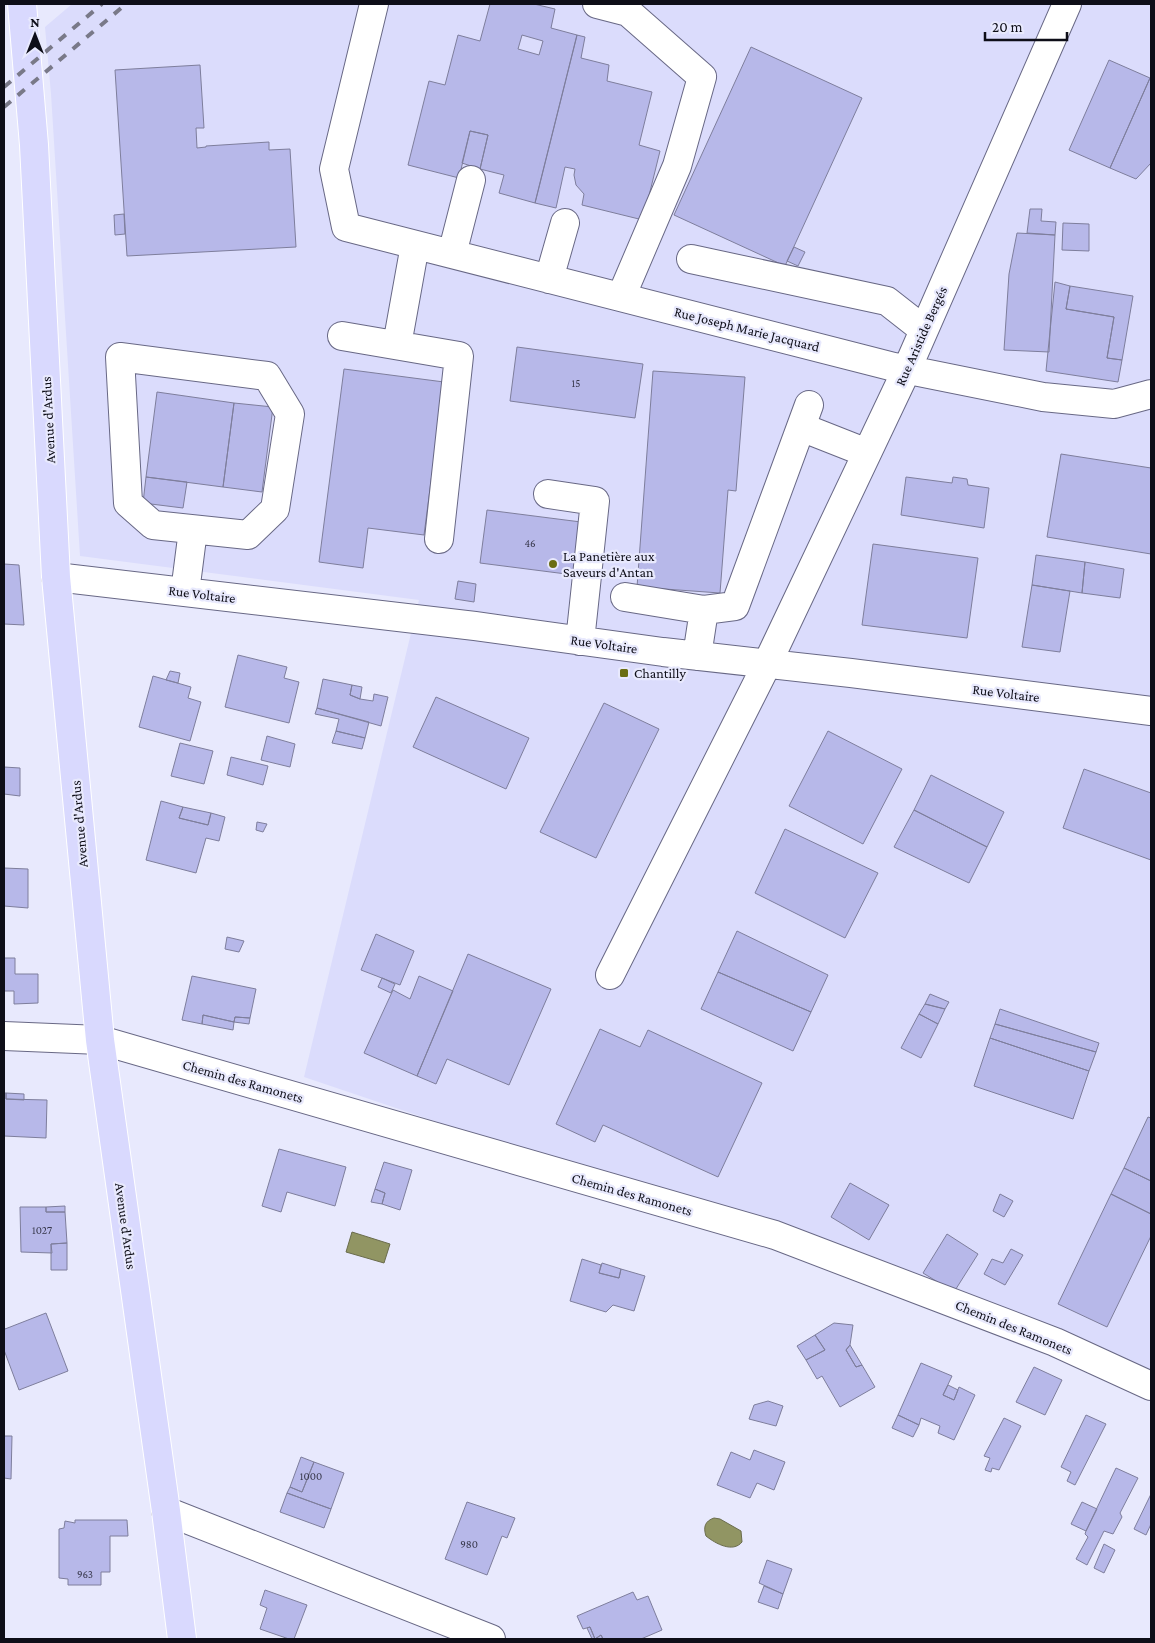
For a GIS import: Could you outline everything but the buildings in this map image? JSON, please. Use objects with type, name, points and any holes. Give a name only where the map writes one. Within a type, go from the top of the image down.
[{"type":"main road","name":"Avenue d'Ardus","points":[[22,4],[34,145],[56,577],[100,1040],[166,1511],[182,1639]]},
{"type":"street","name":"Rue Joseph Marie Jacquard","points":[[374,4],[334,170],[346,227],[907,369],[1044,396],[1114,404],[1151,394]]},
{"type":"street","points":[[596,4],[628,12],[702,77],[677,166],[621,297]]},
{"type":"street","name":"Rue Aristide Bergés","points":[[610,975],[767,664],[907,369],[1067,4]]},
{"type":"street","points":[[452,254],[471,180]]},
{"type":"street","points":[[549,279],[565,223]]},
{"type":"street","points":[[396,345],[415,245]]},
{"type":"street","points":[[691,259],[887,301],[924,330]]},
{"type":"street","points":[[342,336],[459,356],[439,540]]},
{"type":"street","points":[[120,358],[267,376],[290,414],[275,509],[248,535],[193,530],[153,525],[128,503],[120,358]]},
{"type":"street","points":[[625,597],[704,610],[735,606],[805,416],[867,453]]},
{"type":"street","points":[[548,494],[596,501],[580,641]]},
{"type":"street","points":[[185,592],[193,530]]},
{"type":"street","name":"Rue Voltaire","points":[[56,577],[475,626],[697,656],[1151,711]]},
{"type":"street","points":[[697,656],[704,610]]},
{"type":"street","name":"Chemin des Ramonets","points":[[4,1036],[100,1040],[775,1235],[1055,1342],[1151,1386]]},
{"type":"street","points":[[166,1511],[491,1639]]},
{"type":"shaded area","points":[[72,4],[1151,4],[1151,1371],[1033,1323],[304,1077],[419,600],[80,556],[51,94],[45,27]]},
{"type":"shaded area","points":[[352,1232],[390,1244],[384,1263],[346,1252]]},
{"type":"shaded area","points":[[714,1518],[720,1519],[741,1531],[742,1542],[734,1547],[729,1547],[719,1544],[706,1536],[706,1525]]},
{"type":"railway","points":[[4,87],[102,4]]},
{"type":"railway","points":[[4,107],[126,4]]},
{"type":"place","name":"La Panetière aux Saveurs d'Antan","points":[[553,564]]},
{"type":"place","name":"Chantilly","points":[[624,673]]}]
